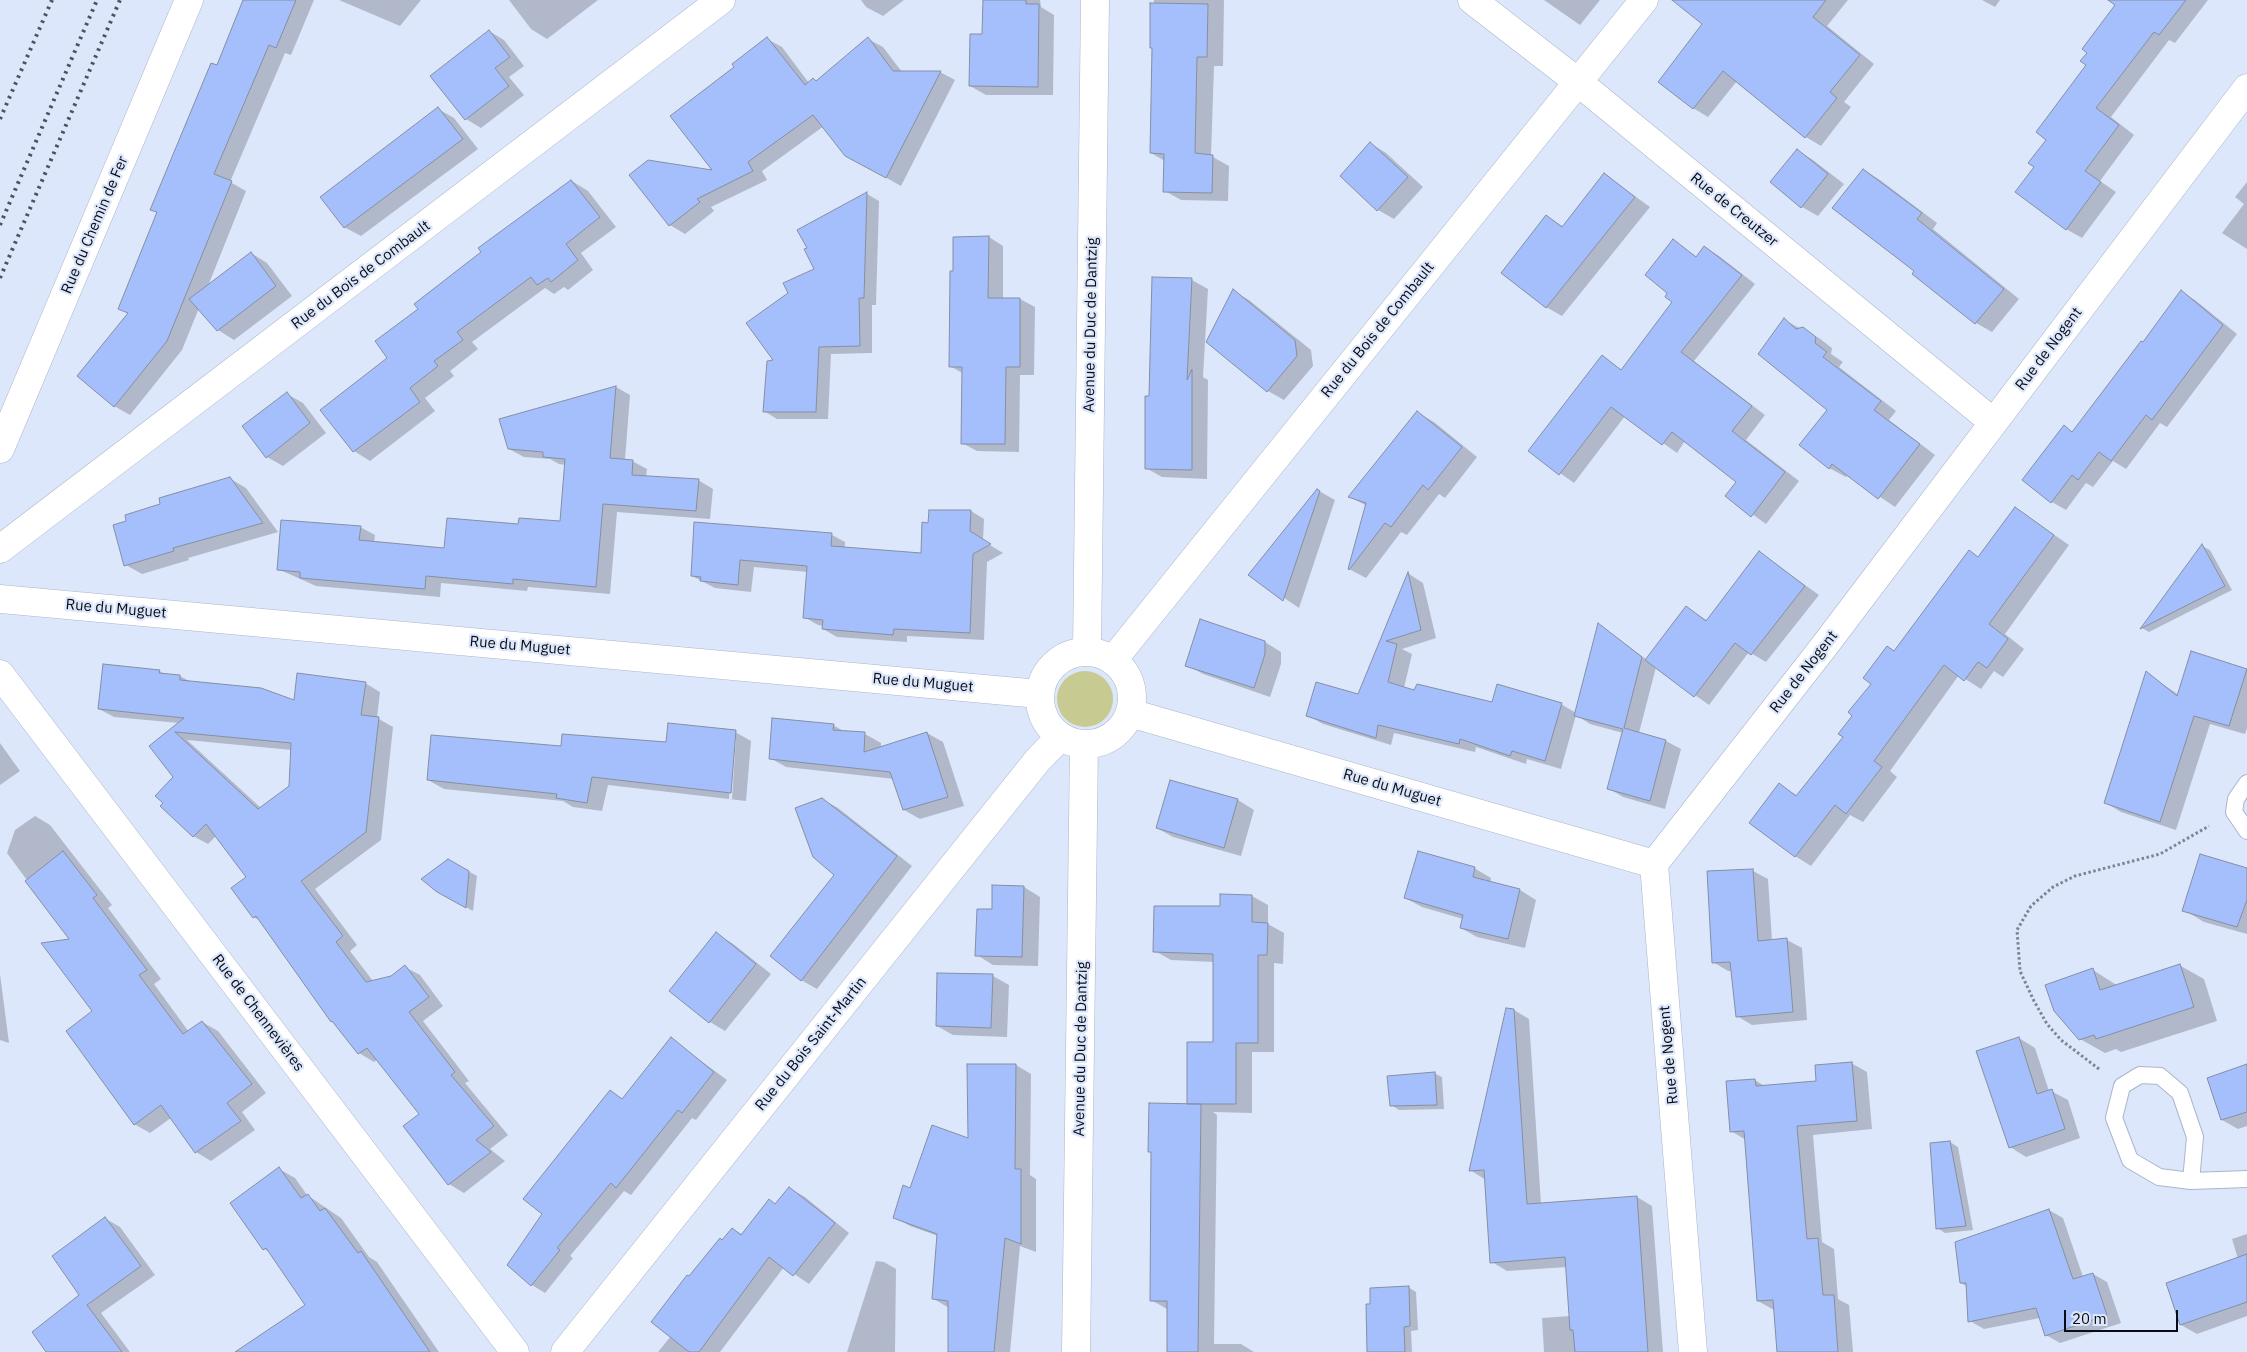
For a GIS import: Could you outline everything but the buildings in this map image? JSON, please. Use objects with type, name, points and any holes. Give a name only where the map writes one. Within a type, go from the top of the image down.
[{"type":"street","name":"Rue du Chemin de Fer","points":[[0,449],[189,0]]},
{"type":"street","name":"Rue du Bois de Combault","points":[[0,549],[721,0]]},
{"type":"street","name":"Avenue du Duc de Dantzig","points":[[1087,651],[1095,0]]},
{"type":"street","name":"Rue de Creutzer","points":[[1472,0],[1578,82],[1993,422]]},
{"type":"street","name":"Rue du Bois de Combault","points":[[1113,660],[1644,0]]},
{"type":"street","name":"Rue de Nogent","points":[[1693,1352],[1654,864],[1822,649],[2247,88]]},
{"type":"street","name":"Rue du Muguet","points":[[0,599],[1039,694]]},
{"type":"street","points":[[1087,651],[1102,654],[1113,660],[1124,671],[1131,686],[1132,702],[1130,713],[1122,727],[1110,738],[1072,741],[1048,726],[1040,709],[1039,694],[1044,677],[1054,663],[1067,654],[1087,651]]},
{"type":"street","name":"Rue de Chennevières","points":[[0,674],[515,1352]]},
{"type":"street","name":"Rue du Muguet","points":[[1130,713],[1654,864]]},
{"type":"street","name":"Avenue du Duc de Dantzig","points":[[1072,741],[1076,1352]]},
{"type":"street","name":"Rue du Bois Saint-Martin","points":[[565,1352],[1026,775],[1072,741]]},
{"type":"lane","points":[[2247,782],[2236,799],[2234,812],[2247,831]]},
{"type":"lane","points":[[2191,1181],[2195,1137],[2180,1093],[2160,1076],[2140,1075],[2122,1086],[2114,1118],[2130,1160],[2159,1177],[2191,1181],[2247,1179]]},
{"type":"path","points":[[2122,1086],[2061,1040],[2047,1024],[2034,1002],[2020,971],[2016,930],[2031,906],[2053,887],[2075,876],[2160,854],[2234,812]]},
{"type":"green space","points":[[1085,671],[1096,673],[1105,679],[1111,688],[1113,699],[1111,710],[1105,719],[1096,725],[1085,727],[1074,725],[1065,719],[1059,710],[1057,699],[1059,688],[1065,679],[1074,673]]},
{"type":"railway","points":[[0,119],[52,0]]},
{"type":"railway","points":[[0,225],[97,0]]},
{"type":"railway","points":[[0,278],[120,0]]}]
